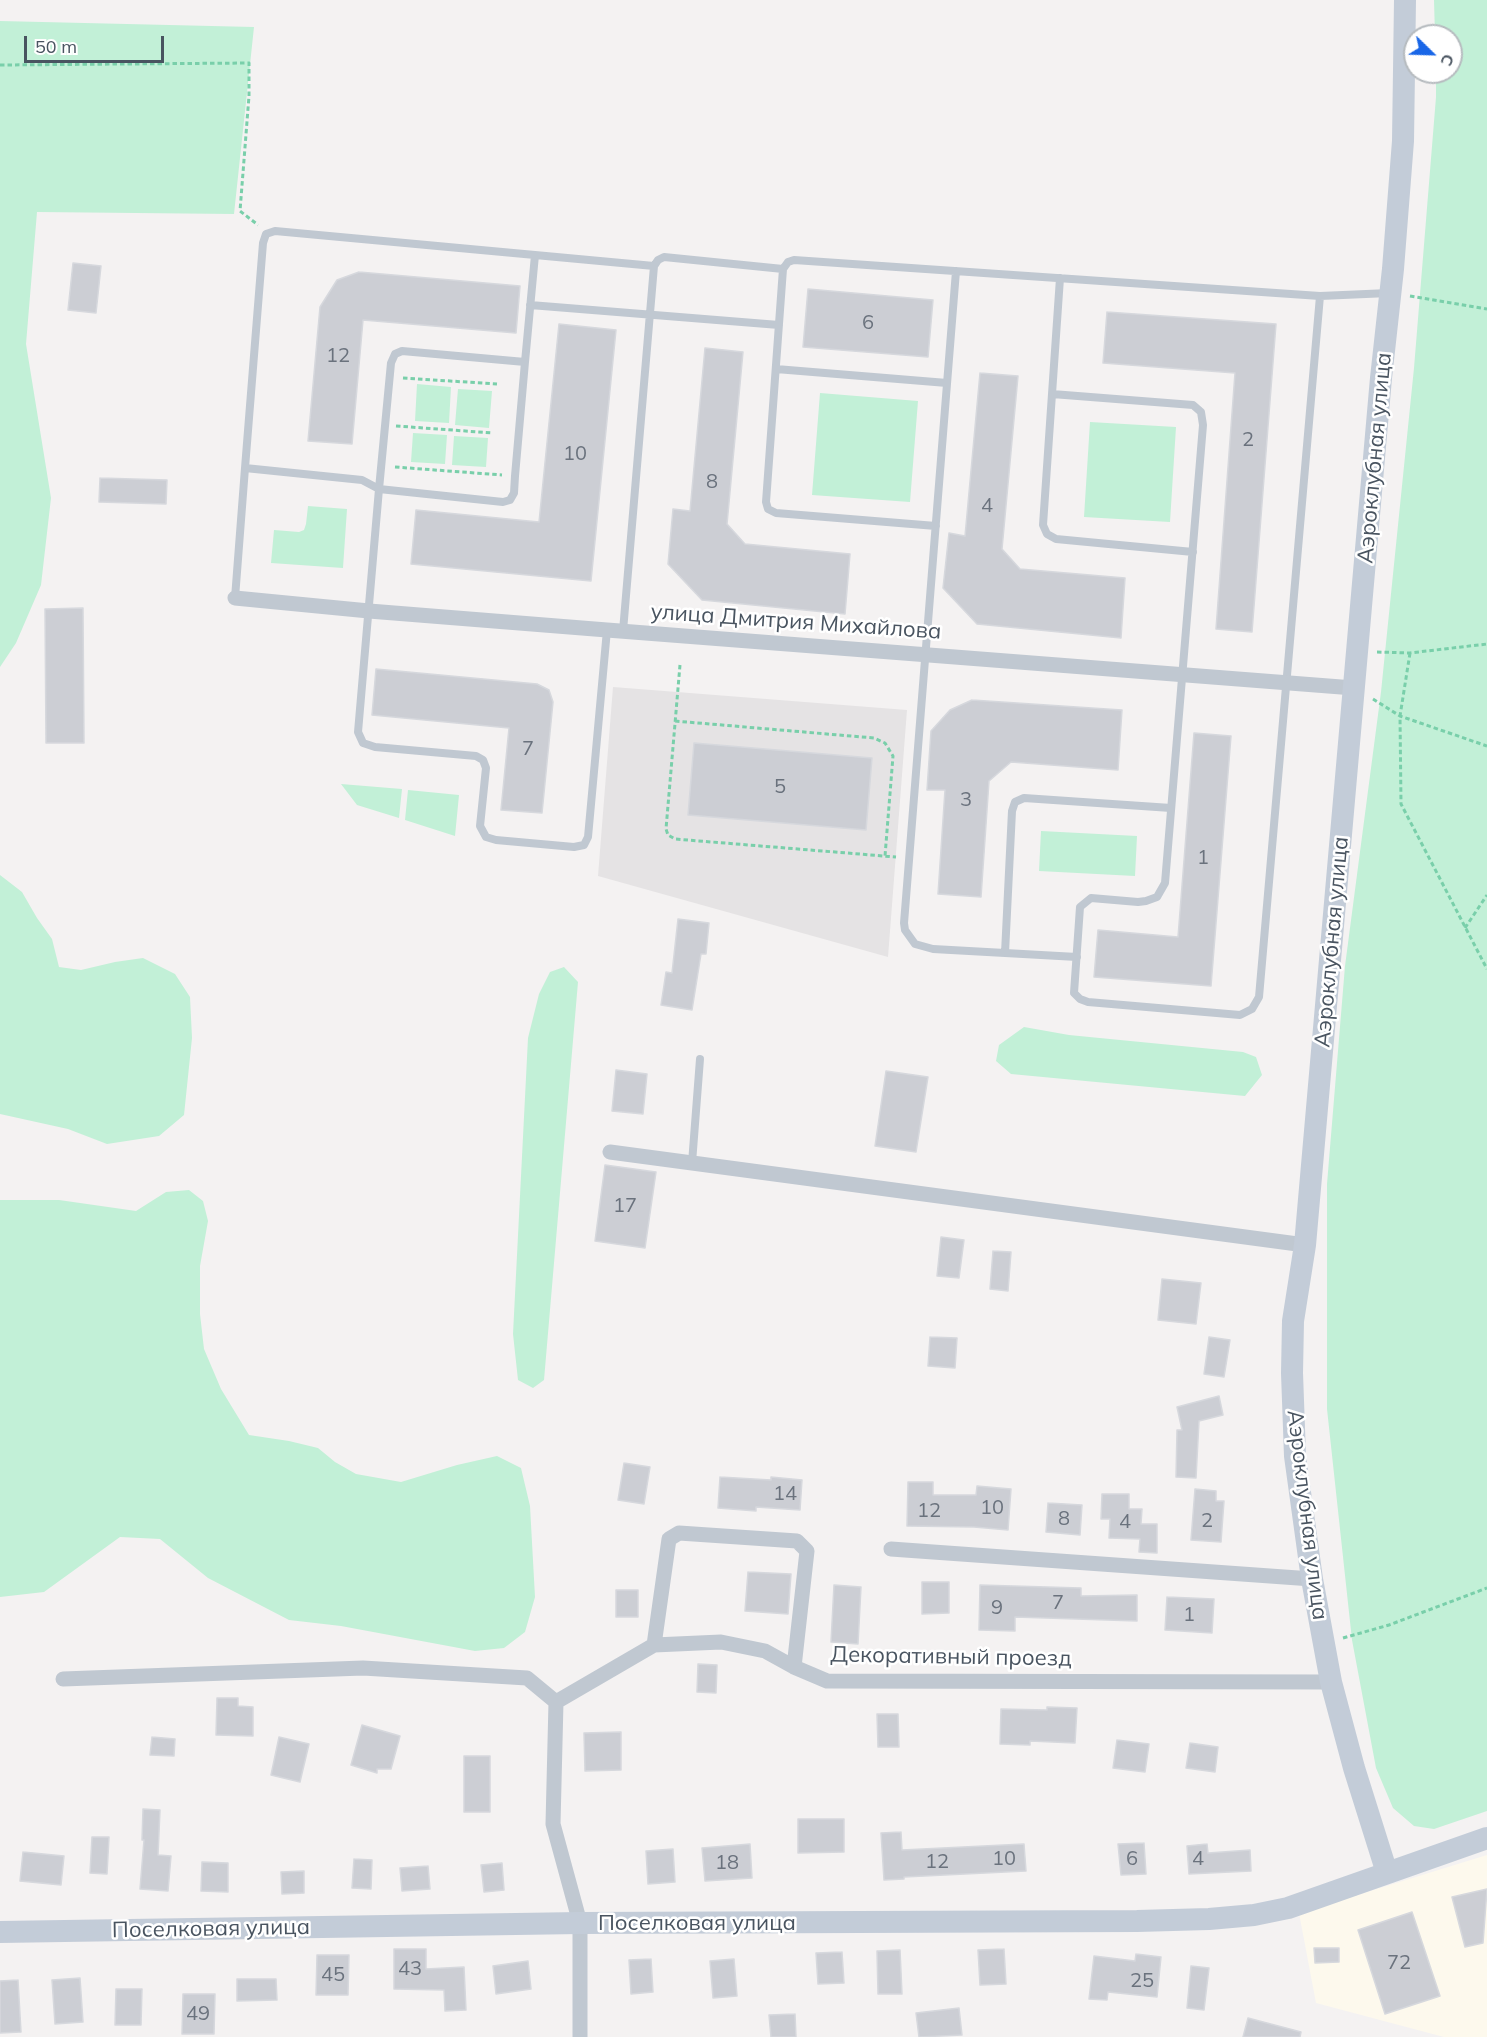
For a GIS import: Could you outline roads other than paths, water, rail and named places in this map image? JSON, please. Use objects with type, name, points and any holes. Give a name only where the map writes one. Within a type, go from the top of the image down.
[{"type":"street","name":"Аэроклубная улица","points":[[1387,1874],[1354,1768],[1331,1682],[1312,1579],[1295,1456],[1292,1411],[1293,1321],[1305,1245],[1381,378],[1391,292],[1403,141],[1405,0]]},
{"type":"street","name":"улица Дмитрия Михайлова","points":[[235,598],[369,611],[1354,688]]},
{"type":"street","points":[[610,1152],[1305,1245]]},
{"type":"street","points":[[654,1645],[669,1539],[679,1533],[797,1541],[807,1551],[794,1667]]},
{"type":"street","points":[[891,1549],[1312,1579]]},
{"type":"street","name":"Декоративный проезд","points":[[556,1702],[654,1645],[721,1642],[765,1651],[827,1681],[1331,1682]]},
{"type":"street","points":[[63,1679],[363,1668],[527,1677],[556,1702],[553,1824],[580,1923],[580,2037]]},
{"type":"street","name":"Поселковая улица","points":[[0,1932],[580,1923],[1209,1919],[1254,1915],[1288,1908],[1487,1838]]},
{"type":"lane","points":[[235,598],[263,243],[266,234],[274,231],[654,266]]},
{"type":"lane","points":[[245,468],[362,480],[380,489],[503,502],[510,500],[514,493],[535,255]]},
{"type":"lane","points":[[623,631],[654,266],[664,257],[783,268]]},
{"type":"lane","points":[[936,526],[776,513],[768,509],[766,502],[783,268],[788,262],[794,260],[1320,296],[1391,292]]},
{"type":"lane","points":[[956,271],[905,930],[915,944],[933,949],[1077,957]]},
{"type":"lane","points":[[1060,278],[1043,525],[1047,534],[1056,538],[1193,552]]},
{"type":"lane","points":[[1052,394],[1193,405],[1201,412],[1203,425],[1165,883],[1157,897],[1138,902],[1091,898],[1080,907],[1074,993],[1080,999],[1088,1002],[1240,1015],[1252,1009],[1259,998],[1320,296]]},
{"type":"lane","points":[[530,305],[779,325]]},
{"type":"lane","points":[[525,362],[402,351],[395,354],[389,376],[358,732],[363,743],[375,747],[476,756],[483,760],[486,768],[480,826],[486,837],[496,840],[574,847],[584,844],[588,837],[607,630]]},
{"type":"lane","points":[[776,369],[947,383]]},
{"type":"lane","points":[[1005,953],[1012,811],[1015,802],[1024,798],[1171,808]]},
{"type":"lane","points":[[692,1163],[700,1059]]}]
